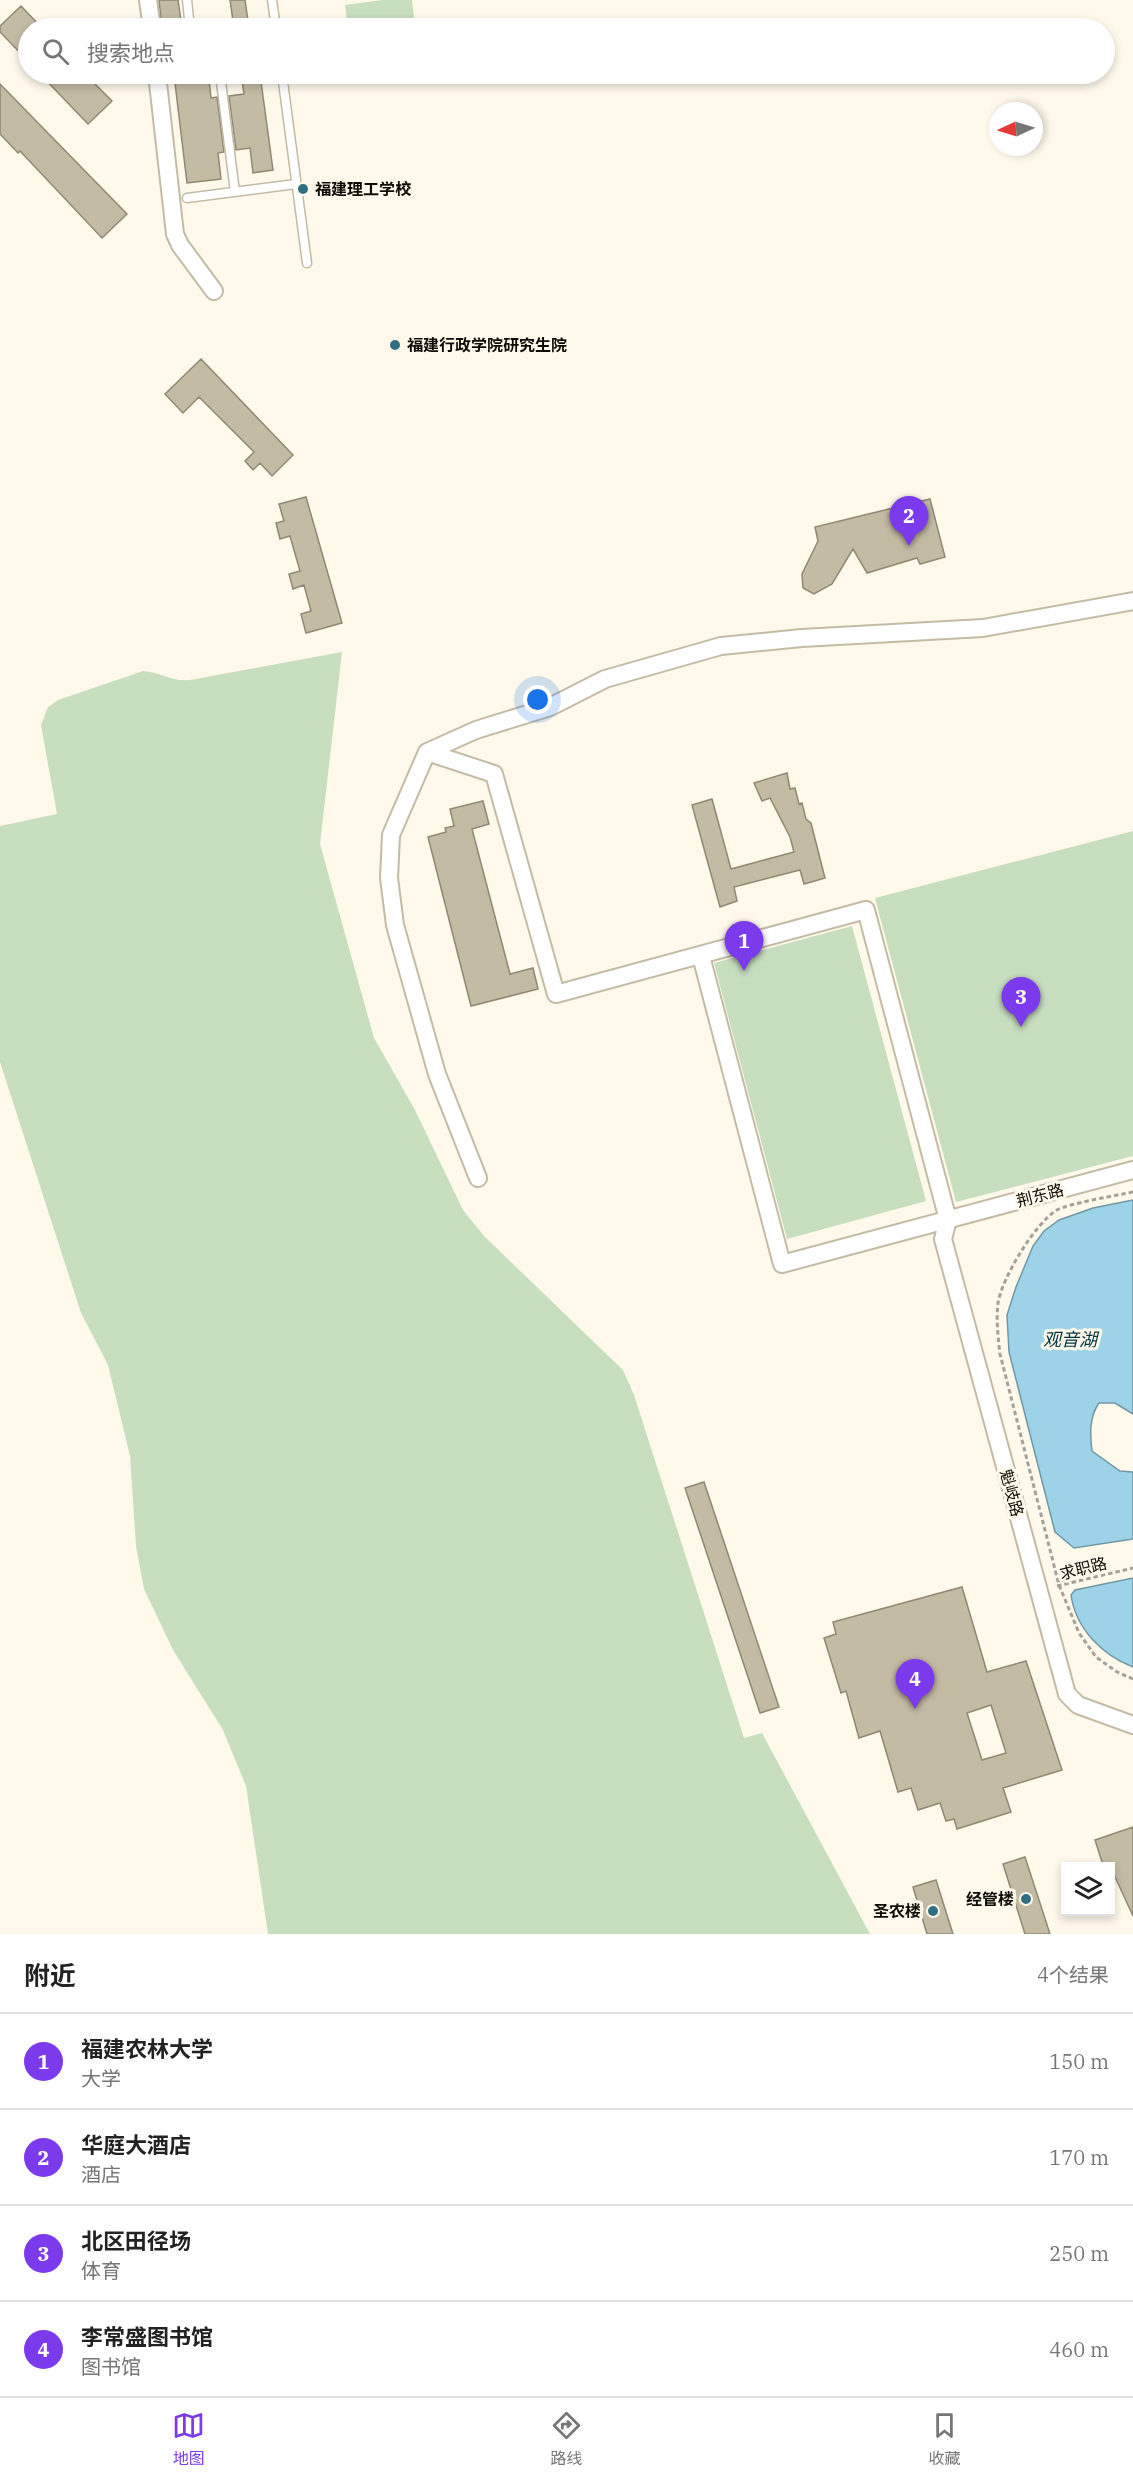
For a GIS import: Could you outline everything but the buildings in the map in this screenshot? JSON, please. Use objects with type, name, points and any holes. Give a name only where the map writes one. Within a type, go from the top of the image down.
[{"type":"street","points":[[148,0],[151,18]]},
{"type":"street","points":[[158,84],[175,234],[180,245],[214,291]]},
{"type":"street","points":[[478,1178],[436,1074],[395,925],[389,878],[391,835],[427,752],[476,730],[550,707],[605,679],[721,646],[771,640],[983,628],[1133,601]]},
{"type":"street","points":[[427,752],[494,774],[556,994],[700,956]]},
{"type":"street","name":"魁岐路","points":[[700,956],[866,910],[948,1220],[943,1239],[1038,1592],[1070,1698],[1083,1707],[1133,1725]]},
{"type":"street","name":"荆东路","points":[[700,956],[782,1264],[1133,1170]]},
{"type":"lane","points":[[187,0],[189,18]]},
{"type":"lane","points":[[272,0],[275,18]]},
{"type":"lane","points":[[221,84],[235,192]]},
{"type":"lane","points":[[283,84],[307,263]]},
{"type":"lane","points":[[187,198],[296,183]]},
{"type":"path","points":[[1133,1192],[1057,1210],[1037,1228],[1017,1259],[999,1299],[997,1314],[1000,1354],[1059,1585],[1079,1633],[1096,1657],[1117,1672],[1133,1679]]},
{"type":"path","name":"求职路","points":[[1038,1592],[1133,1568]]},
{"type":"green space","points":[[382,0],[412,0],[414,18],[347,18],[345,5]]},
{"type":"green space","points":[[342,652],[320,844],[374,1038],[415,1110],[463,1210],[484,1236],[623,1370],[634,1395],[744,1738],[762,1733],[870,1934],[268,1934],[246,1786],[223,1730],[173,1650],[144,1589],[136,1546],[130,1456],[108,1365],[81,1313],[0,1062],[0,826],[57,814],[41,725],[48,707],[58,700],[143,671],[177,680],[190,680]]},
{"type":"green space","points":[[1133,831],[1133,1156],[956,1202],[875,898]]},
{"type":"green space","points":[[852,926],[926,1201],[787,1239],[714,963]]},
{"type":"water","name":"观音湖","points":[[1133,1200],[1133,1414],[1115,1403],[1099,1403],[1093,1414],[1091,1432],[1092,1451],[1120,1471],[1133,1472],[1133,1539],[1074,1548],[1055,1532],[1009,1352],[1007,1315],[1033,1246],[1044,1231],[1059,1220],[1093,1208]]},
{"type":"water","points":[[1133,1578],[1133,1667],[1111,1655],[1092,1639],[1078,1619],[1071,1595],[1075,1590]]},
{"type":"place","name":"福建理工学校","points":[[303,189]]},
{"type":"place","name":"福建行政学院研究生院","points":[[395,345]]},
{"type":"place","name":"华庭大酒店","points":[[909,546]]},
{"type":"place","name":"福建农林大学","points":[[744,971]]},
{"type":"place","name":"北区田径场","points":[[1021,1027]]},
{"type":"place","name":"李常盛图书馆","points":[[915,1709]]},
{"type":"place","name":"经管楼","points":[[1026,1899]]},
{"type":"place","name":"圣农楼","points":[[933,1911]]}]
